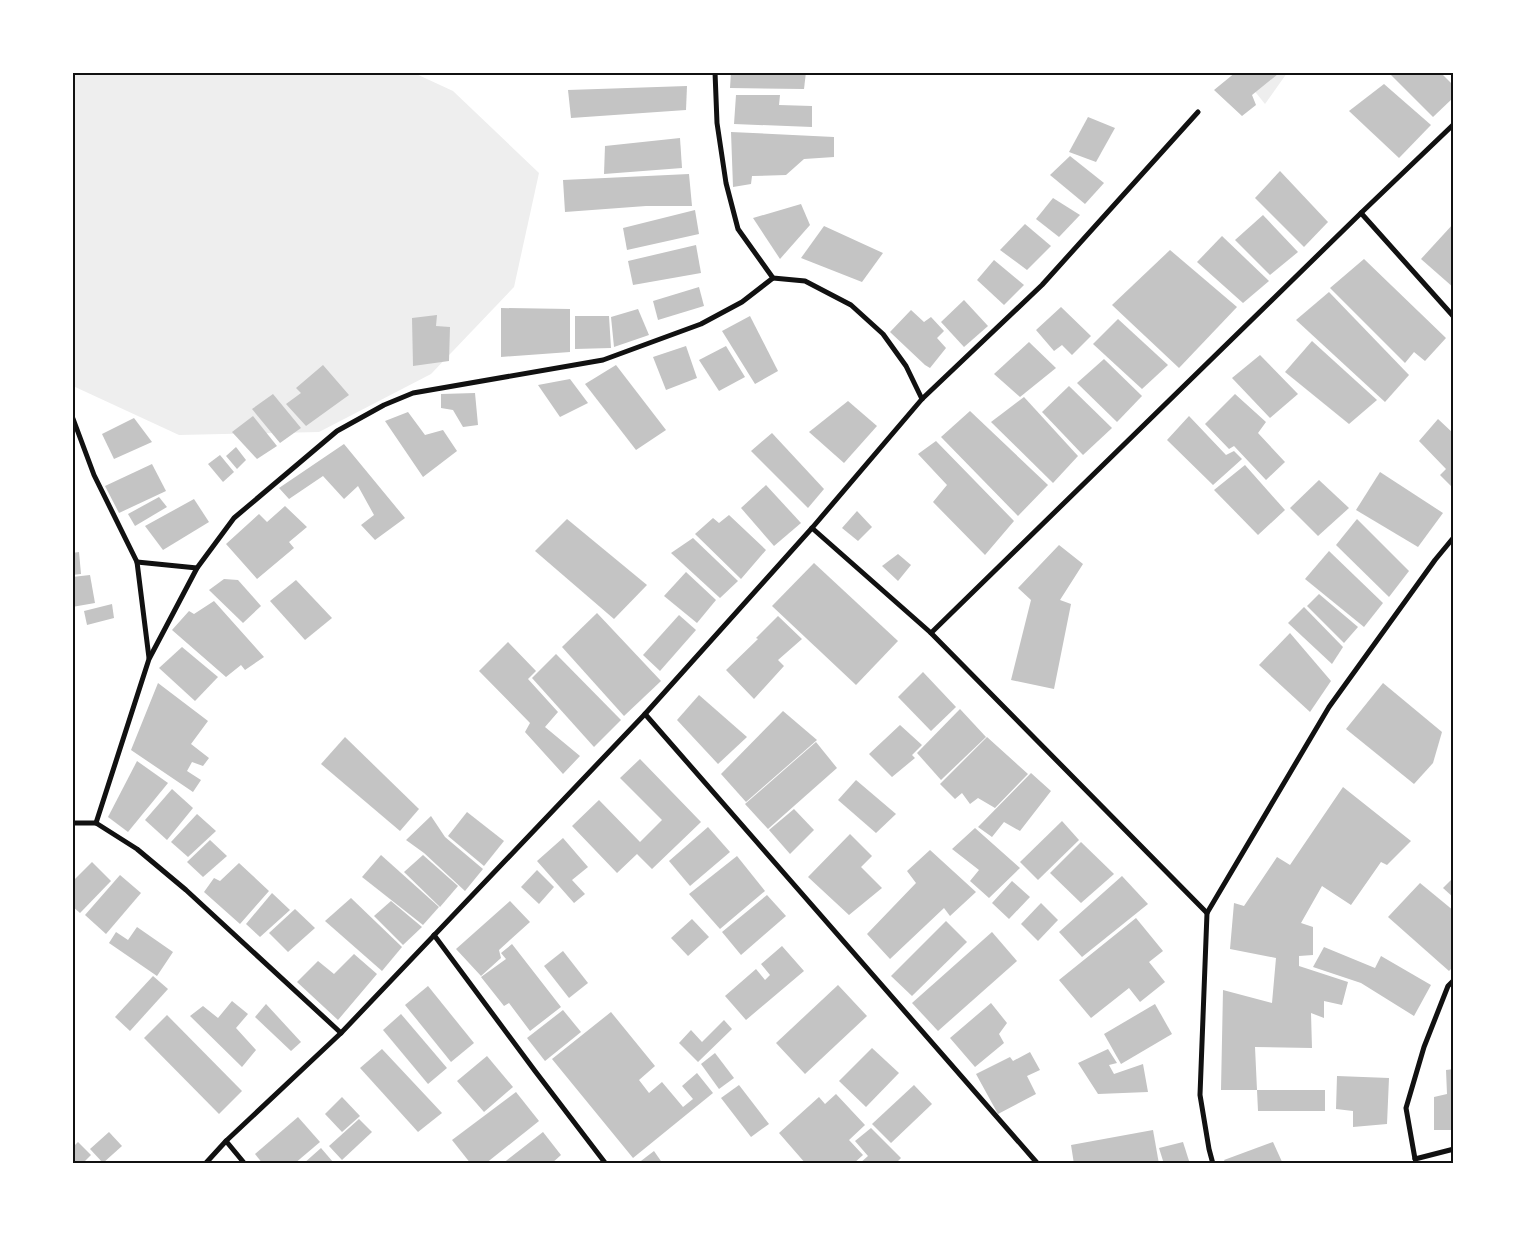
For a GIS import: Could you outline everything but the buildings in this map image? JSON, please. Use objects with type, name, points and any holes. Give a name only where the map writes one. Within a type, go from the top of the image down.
[{"type":"street","points":[[715,72],[718,132],[726,183],[738,229],[773,278]]},
{"type":"street","points":[[205,1164],[226,1141],[341,1033],[645,714],[812,528],[922,399],[1042,285],[1198,112]]},
{"type":"street","points":[[931,633],[1360,213],[1454,124]]},
{"type":"street","points":[[1360,213],[1454,317]]},
{"type":"street","points":[[96,823],[149,659],[196,568],[234,518],[337,431],[384,405],[413,393],[603,360],[701,324],[742,302],[773,278],[806,281],[851,305],[883,334],[906,366],[922,399]]},
{"type":"street","points":[[72,416],[94,475],[137,562],[149,659]]},
{"type":"street","points":[[812,528],[931,633],[1207,913]]},
{"type":"street","points":[[1213,1164],[1200,1095],[1207,913],[1329,707],[1435,560],[1454,537]]},
{"type":"street","points":[[137,562],[196,568]]},
{"type":"street","points":[[645,714],[1038,1164]]},
{"type":"street","points":[[72,823],[96,823],[137,849],[186,890],[341,1033]]},
{"type":"street","points":[[434,935],[606,1164]]},
{"type":"street","points":[[1454,980],[1448,986],[1424,1047],[1406,1108],[1414,1161],[1454,1149]]},
{"type":"street","points":[[226,1141],[245,1164]]},
{"type":"shaded area","points":[[73,73],[414,73],[453,91],[539,173],[514,287],[431,374],[319,432],[179,435],[73,386]]},
{"type":"shaded area","points":[[1240,73],[1287,73],[1265,104]]}]
